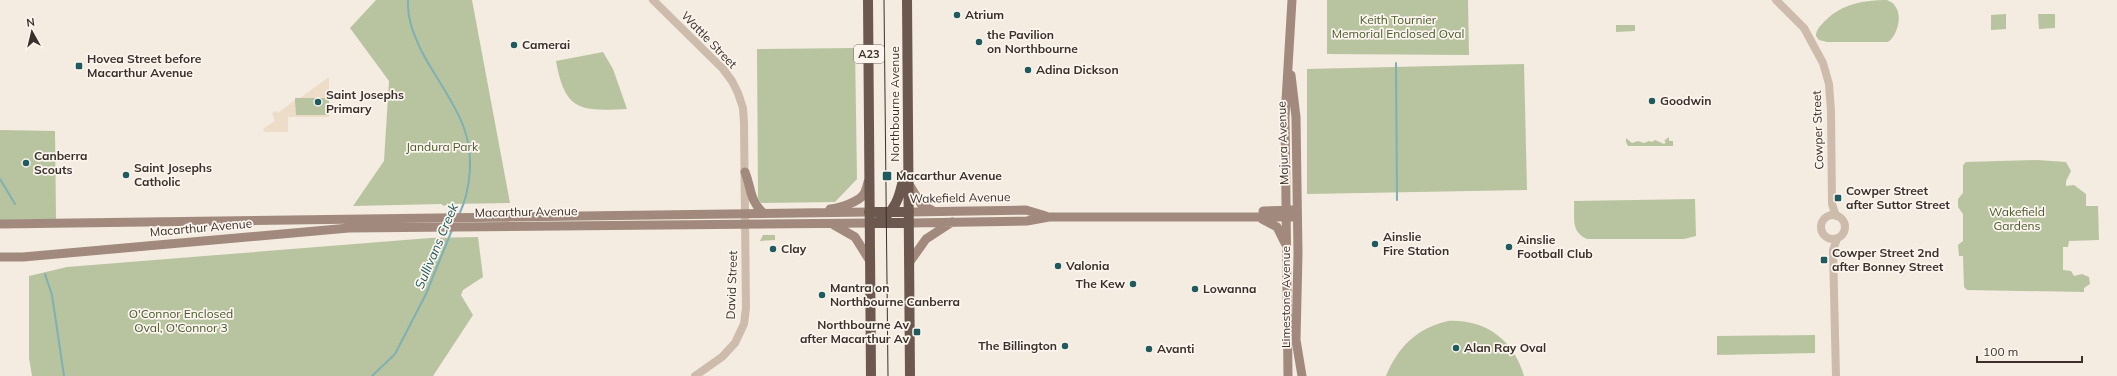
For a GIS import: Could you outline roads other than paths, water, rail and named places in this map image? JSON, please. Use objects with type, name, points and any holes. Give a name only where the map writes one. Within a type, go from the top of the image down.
[{"type":"highway","name":"A23","points":[[868,0],[869,173],[870,212],[873,223],[870,261],[871,376]]},
{"type":"highway","name":"Northbourne Avenue","points":[[907,0],[910,376]]},
{"type":"highway","points":[[873,223],[885,218],[891,212],[900,196],[908,155]]},
{"type":"highway","name":"Wakefield Avenue","points":[[870,212],[909,212]]},
{"type":"highway","name":"Macarthur Avenue","points":[[873,223],[909,222]]},
{"type":"main road","name":"Majura Avenue","points":[[1292,0],[1290,68],[1296,117],[1297,213]]},
{"type":"main road","name":"Majura Avenue","points":[[1287,213],[1285,117],[1286,88],[1290,68]]},
{"type":"main road","points":[[1285,117],[1296,117]]},
{"type":"main road","points":[[1285,165],[1297,165]]},
{"type":"main road","points":[[745,172],[750,186],[751,199],[763,213]]},
{"type":"main road","points":[[802,213],[836,208],[862,197],[866,190],[869,173]]},
{"type":"main road","points":[[908,183],[921,204],[935,211]]},
{"type":"main road","name":"Wakefield Avenue","points":[[909,212],[1026,210],[1049,217]]},
{"type":"main road","name":"Macarthur Avenue","points":[[0,224],[442,222],[462,226],[745,220],[763,213],[870,212]]},
{"type":"main road","name":"Wakefield Avenue","points":[[1184,217],[1234,212],[1297,213]]},
{"type":"main road","name":"Wakefield Avenue","points":[[909,222],[1026,221],[1049,217],[1256,217],[1287,213]]},
{"type":"main road","name":"Limestone Avenue","points":[[1287,213],[1288,376]]},
{"type":"main road","name":"Limestone Avenue","points":[[1297,213],[1296,340],[1302,376]]},
{"type":"main road","name":"Macarthur Avenue","points":[[442,222],[467,216],[873,223]]},
{"type":"main road","points":[[1256,217],[1277,227],[1287,248]]},
{"type":"main road","points":[[909,263],[926,239],[952,222]]},
{"type":"main road","name":"Macarthur Avenue","points":[[0,257],[23,257],[348,223]]},
{"type":"main road","points":[[831,223],[855,237],[870,261]]},
{"type":"street","name":"Wattle Street","points":[[653,0],[723,69],[732,81],[743,108],[745,220]]},
{"type":"street","name":"Cowper Street","points":[[1776,0],[1804,28],[1823,63],[1829,84],[1831,111],[1832,204],[1836,216]]},
{"type":"street","name":"Cowper Street","points":[[1824,220],[1832,204]]},
{"type":"street","points":[[1833,250],[1821,229],[1824,220],[1830,216],[1836,216],[1843,221],[1845,227],[1843,234],[1837,238],[1833,250],[1836,376]]},
{"type":"street","name":"David Street","points":[[695,376],[729,350],[738,337],[744,324],[746,308],[745,220]]},
{"type":"street","points":[[1826,237],[1837,238]]},
{"type":"waterway","name":"Sullivans Creek","points":[[408,0],[411,25],[415,38],[426,60],[455,108],[467,138],[470,172],[466,194],[459,215]]},
{"type":"waterway","points":[[1396,63],[1397,200]]},
{"type":"waterway","points":[[0,179],[15,204]]},
{"type":"waterway","name":"Sullivans Creek","points":[[372,376],[395,354],[426,294],[452,230]]},
{"type":"waterway","points":[[45,274],[52,295],[64,376]]},
{"type":"tram line","points":[[884,0],[888,376]]},
{"type":"place","name":"Atrium","points":[[957,15]]},
{"type":"place","name":"the Pavilion on Northbourne","points":[[979,42]]},
{"type":"place","name":"Camerai","points":[[514,45]]},
{"type":"place","name":"Hovea Street before Macarthur Avenue","points":[[79,66]]},
{"type":"place","name":"Adina Dickson","points":[[1028,70]]},
{"type":"place","name":"Goodwin","points":[[1652,101]]},
{"type":"place","name":"Saint Josephs Primary","points":[[318,102]]},
{"type":"place","name":"Canberra Scouts","points":[[26,163]]},
{"type":"place","name":"Saint Josephs Catholic","points":[[126,175]]},
{"type":"place","name":"Macarthur Avenue","points":[[887,176]]},
{"type":"place","name":"Cowper Street after Suttor Street","points":[[1838,198]]},
{"type":"place","name":"Ainslie Fire Station","points":[[1375,244]]},
{"type":"place","name":"Ainslie Football Club","points":[[1509,247]]},
{"type":"place","name":"Clay","points":[[773,249]]},
{"type":"place","name":"Cowper Street 2nd after Bonney Street","points":[[1824,260]]},
{"type":"place","name":"Valonia","points":[[1058,266]]},
{"type":"place","name":"The Kew","points":[[1133,284]]},
{"type":"place","name":"Lowanna","points":[[1195,289]]},
{"type":"place","name":"Mantra on Northbourne Canberra","points":[[822,295]]},
{"type":"place","name":"Northbourne Av after Macarthur Av","points":[[917,332]]},
{"type":"place","name":"The Billington","points":[[1065,346]]},
{"type":"place","name":"Alan Ray Oval","points":[[1456,348]]},
{"type":"place","name":"Avanti","points":[[1149,349]]},
{"type":"park label","name":"Keith Tournier Memorial Enclosed Oval","points":[[1398,27]]},
{"type":"park label","name":"Jandura Park","points":[[442,147]]},
{"type":"park label","name":"Wakefield Gardens","points":[[2017,219]]},
{"type":"park label","name":"O'Connor Enclosed Oval, O'Connor 3","points":[[181,321]]}]
